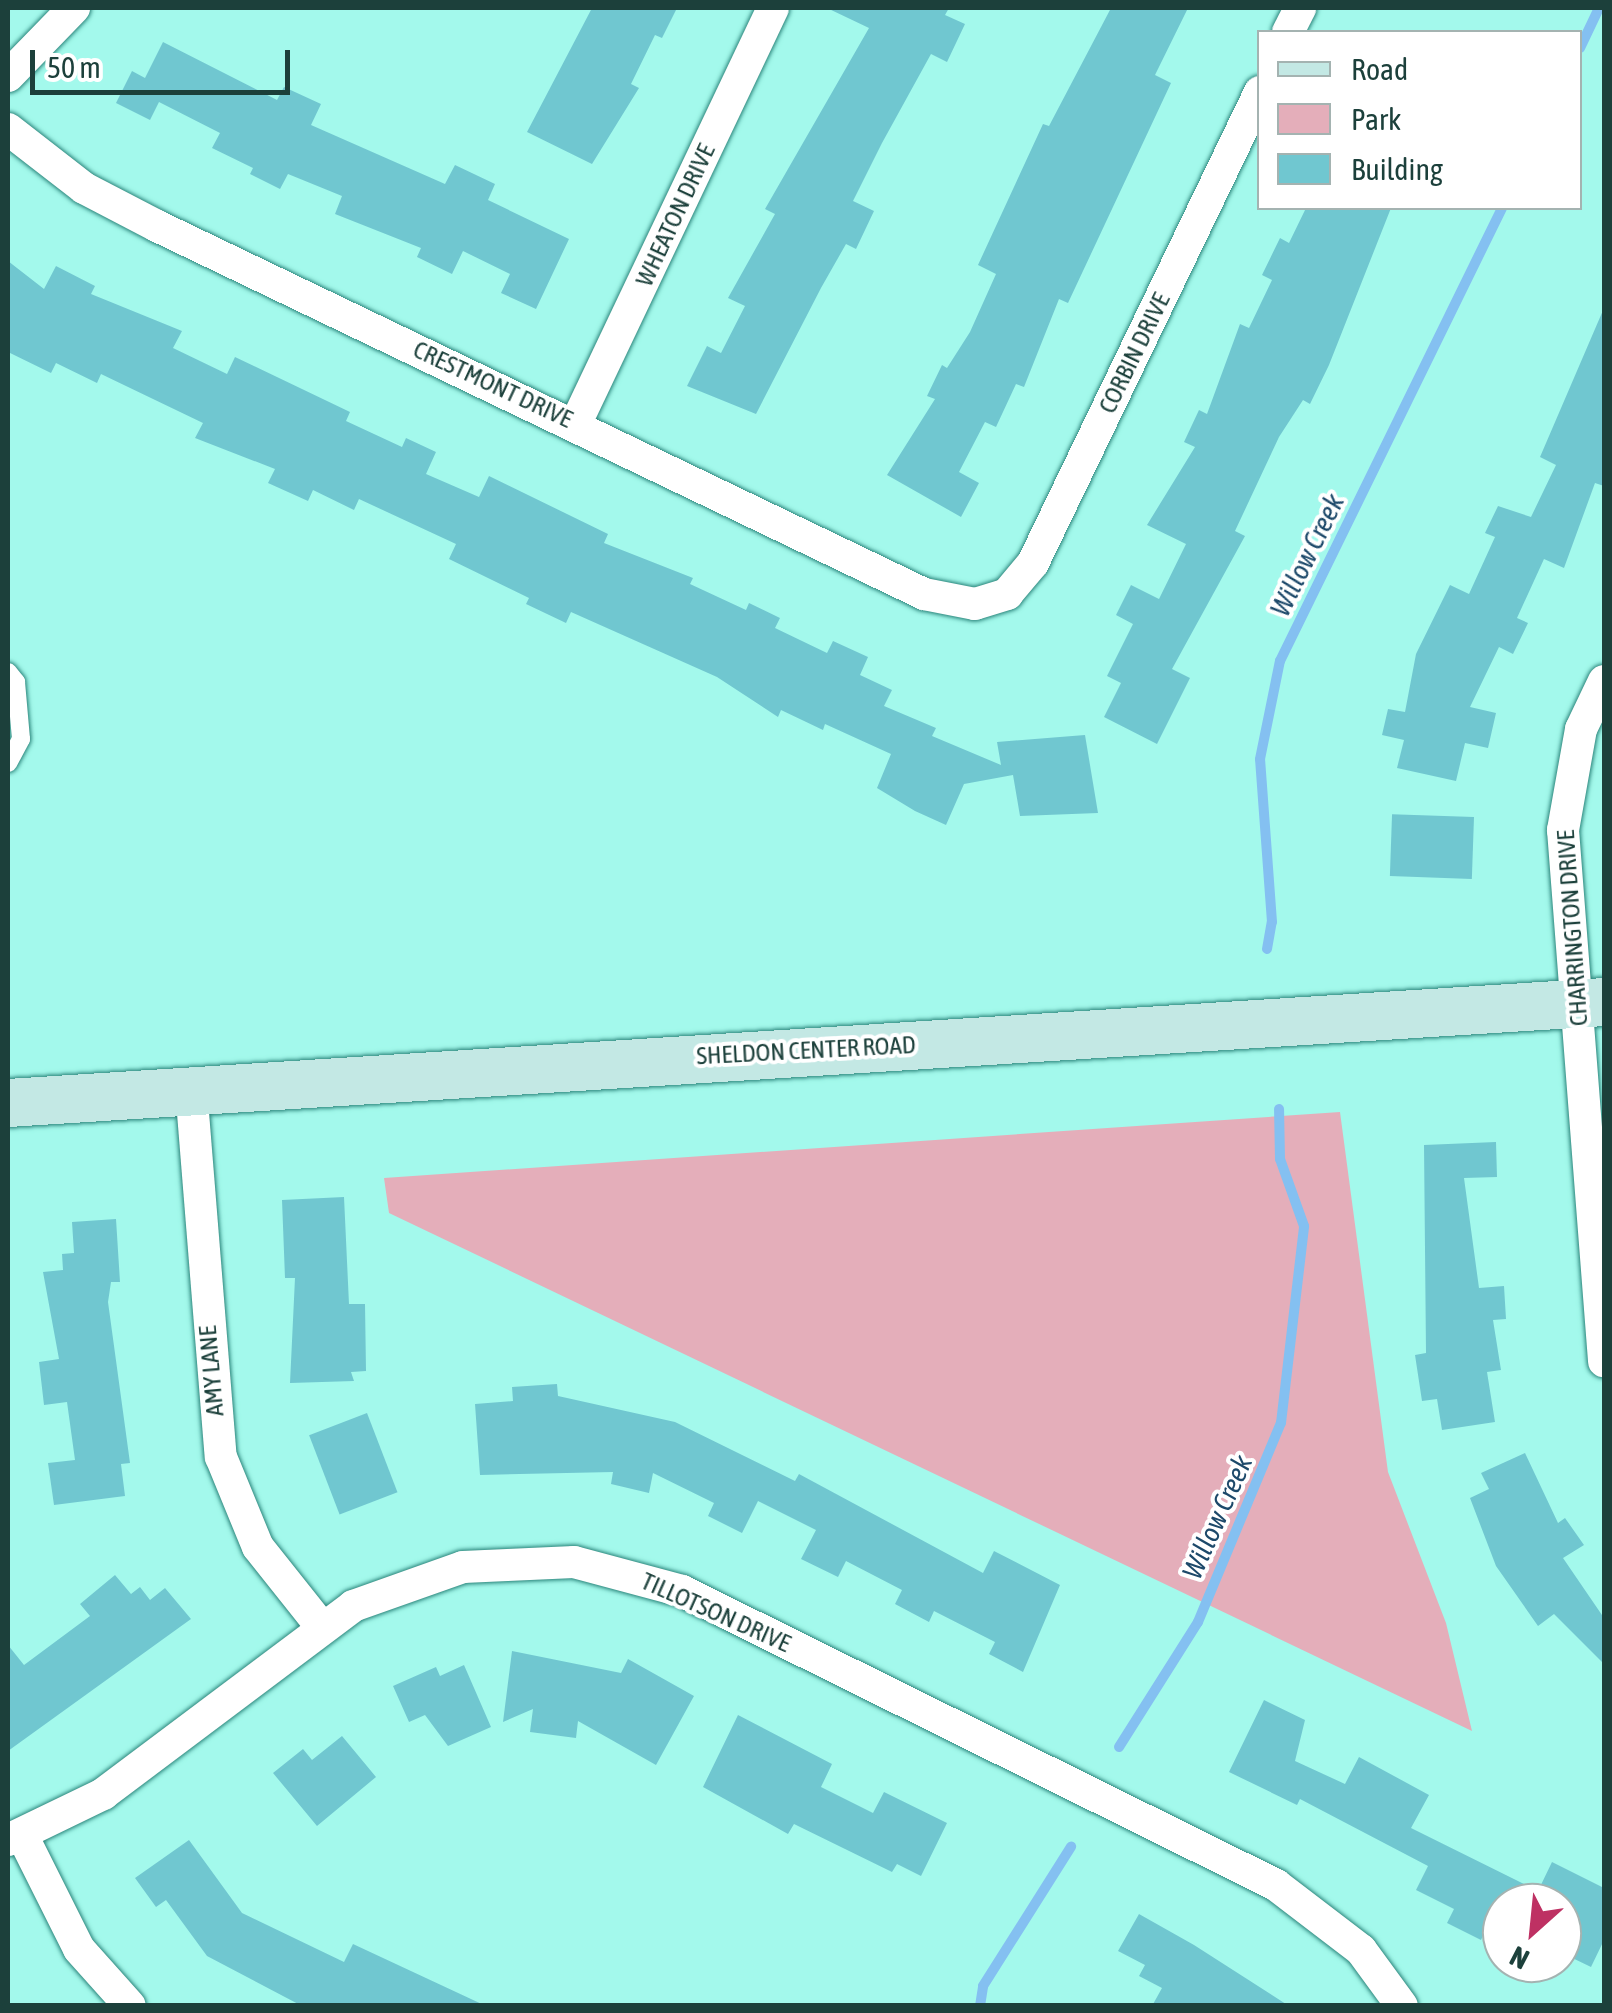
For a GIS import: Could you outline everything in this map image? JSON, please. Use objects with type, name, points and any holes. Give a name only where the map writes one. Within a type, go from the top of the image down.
[{"type":"main road","name":"SHELDON CENTER ROAD","points":[[8,1103],[191,1088],[1591,1003]]},
{"type":"street","points":[[8,76],[74,8]]},
{"type":"street","name":"WHEATON DRIVE","points":[[576,423],[773,8]]},
{"type":"street","name":"CORBIN DRIVE","points":[[992,600],[1033,563],[1257,98]]},
{"type":"street","name":"CRESTMONT DRIVE","points":[[8,129],[122,208],[576,423],[924,594],[956,604],[992,600]]},
{"type":"street","name":"CHARRINGTON DRIVE","points":[[1604,681],[1581,729],[1562,830],[1591,1003],[1604,1361]]},
{"type":"street","name":"AMY LANE","points":[[191,1088],[222,1457],[258,1547],[320,1626]]},
{"type":"street","name":"TILLOTSON DRIVE","points":[[15,1838],[102,1794],[320,1626],[390,1588],[481,1564],[574,1562],[647,1578],[1276,1884],[1360,1950],[1402,2006]]},
{"type":"street","points":[[15,1838],[78,1949],[130,2006]]},
{"type":"lane","points":[[8,672],[16,682],[21,739],[8,763]]},
{"type":"green space","points":[[1340,1112],[1388,1472],[1446,1623],[1472,1731],[389,1213],[384,1178]]},
{"type":"building","points":[[592,8],[677,8],[662,38],[655,35],[631,84],[639,88],[592,164],[527,132]]},
{"type":"building","points":[[827,8],[949,8],[945,15],[965,24],[947,62],[931,54],[882,143],[853,201],[874,211],[856,249],[846,244],[756,414],[687,386],[707,346],[721,353],[745,306],[728,298],[775,214],[765,209],[869,28]]},
{"type":"building","points":[[1111,8],[1188,8],[1155,75],[1171,83],[1068,303],[1059,299],[1024,387],[1016,384],[996,427],[985,422],[959,472],[979,483],[961,517],[887,475],[935,399],[927,396],[942,365],[947,368],[970,332],[996,274],[978,265],[1043,124],[1049,126]]},
{"type":"building","points":[[163,42],[277,100],[284,87],[321,104],[311,125],[445,184],[455,165],[495,184],[488,200],[569,239],[536,309],[501,293],[510,274],[463,251],[452,274],[417,257],[421,248],[335,214],[342,196],[288,174],[280,189],[250,174],[253,168],[212,148],[220,133],[159,102],[150,120],[116,103],[132,71],[145,78]]},
{"type":"building","points":[[1305,210],[1390,210],[1329,365],[1310,404],[1303,400],[1279,437],[1235,531],[1245,536],[1172,669],[1190,678],[1157,744],[1104,717],[1121,683],[1107,676],[1133,624],[1116,615],[1131,585],[1159,599],[1186,544],[1147,525],[1195,447],[1184,442],[1199,410],[1207,414],[1240,324],[1249,328],[1272,280],[1262,275],[1280,238],[1289,243]]},
{"type":"building","points":[[8,261],[44,289],[56,266],[95,286],[91,294],[182,331],[173,348],[227,374],[235,357],[350,412],[346,421],[402,447],[406,438],[436,452],[426,474],[479,497],[489,476],[608,534],[604,543],[693,578],[690,584],[746,610],[749,603],[780,618],[775,628],[827,653],[833,641],[868,657],[860,675],[892,690],[884,706],[936,728],[932,736],[1001,765],[997,742],[1085,735],[1098,813],[1020,816],[1013,775],[964,784],[946,825],[877,788],[891,754],[825,724],[823,730],[781,710],[778,717],[717,677],[571,612],[566,623],[526,604],[529,598],[449,559],[456,544],[359,499],[354,510],[313,490],[308,501],[268,483],[275,469],[195,438],[203,423],[101,374],[97,383],[56,363],[51,373],[8,352]]},
{"type":"building","points":[[1604,308],[1604,486],[1595,483],[1564,568],[1544,559],[1517,618],[1528,623],[1513,654],[1499,647],[1470,707],[1496,713],[1488,748],[1465,743],[1456,781],[1397,768],[1404,740],[1382,735],[1388,709],[1405,712],[1416,654],[1450,585],[1469,594],[1495,537],[1485,533],[1498,506],[1531,517],[1556,465],[1540,457]]},
{"type":"building","points":[[1392,814],[1474,817],[1472,879],[1390,876]]},
{"type":"building","points":[[1496,1142],[1497,1177],[1464,1178],[1479,1288],[1504,1286],[1506,1319],[1493,1320],[1501,1370],[1487,1372],[1495,1422],[1442,1430],[1437,1399],[1422,1401],[1415,1355],[1426,1353],[1424,1145]]},
{"type":"building","points":[[344,1197],[349,1304],[365,1304],[366,1371],[351,1372],[354,1381],[290,1383],[295,1278],[285,1278],[282,1200]]},
{"type":"building","points":[[116,1219],[120,1282],[111,1282],[108,1302],[130,1463],[121,1464],[125,1496],[54,1505],[48,1463],[75,1460],[67,1402],[44,1405],[39,1362],[59,1359],[43,1272],[63,1270],[62,1254],[74,1253],[72,1222]]},
{"type":"building","points":[[557,1384],[558,1396],[675,1422],[795,1481],[799,1474],[983,1573],[994,1551],[1060,1585],[1023,1672],[989,1654],[995,1642],[934,1611],[929,1622],[895,1604],[902,1590],[846,1561],[838,1577],[801,1559],[816,1530],[758,1501],[742,1533],[708,1516],[714,1503],[653,1473],[649,1493],[611,1484],[613,1472],[480,1475],[475,1404],[513,1401],[512,1387]]},
{"type":"building","points":[[367,1413],[397,1492],[340,1515],[309,1435]]},
{"type":"building","points":[[1525,1453],[1558,1523],[1565,1518],[1584,1545],[1563,1558],[1604,1618],[1604,1664],[1554,1614],[1538,1626],[1496,1566],[1470,1498],[1489,1489],[1481,1473]]},
{"type":"building","points":[[115,1575],[131,1594],[140,1587],[150,1600],[165,1588],[191,1619],[8,1751],[8,1645],[24,1665],[90,1616],[80,1604]]},
{"type":"building","points":[[512,1651],[621,1673],[628,1659],[694,1696],[656,1765],[578,1721],[576,1738],[530,1732],[533,1709],[503,1722]]},
{"type":"building","points":[[464,1665],[491,1727],[448,1746],[425,1715],[409,1722],[393,1686],[436,1667],[440,1676]]},
{"type":"building","points":[[1264,1700],[1305,1720],[1295,1761],[1345,1784],[1359,1757],[1429,1795],[1411,1828],[1522,1883],[1482,1883],[1481,1940],[1447,1923],[1454,1909],[1416,1890],[1428,1866],[1300,1799],[1297,1805],[1229,1772]]},
{"type":"building","points":[[738,1715],[832,1764],[821,1787],[873,1813],[884,1792],[947,1823],[921,1876],[897,1864],[892,1872],[794,1824],[788,1834],[703,1787]]},
{"type":"building","points":[[342,1736],[376,1777],[317,1826],[273,1773],[303,1749],[312,1760]]},
{"type":"building","points":[[189,1840],[242,1913],[344,1962],[353,1944],[486,2006],[302,2006],[207,1956],[166,1900],[156,1907],[135,1878]]},
{"type":"building","points":[[1552,1862],[1604,1888],[1604,1940],[1591,1967],[1582,1963],[1582,1883],[1542,1883]]},
{"type":"building","points":[[1139,1914],[1289,2006],[1152,2006],[1162,1988],[1139,1976],[1145,1965],[1118,1951]]},
{"type":"waterway","name":"Willow Creek","points":[[1582,44],[1599,8]]},
{"type":"waterway","name":"Willow Creek","points":[[1267,949],[1272,922],[1260,759],[1280,661],[1501,210]]},
{"type":"waterway","name":"Willow Creek","points":[[1119,1747],[1198,1622],[1281,1423],[1304,1226],[1280,1159],[1279,1109]]},
{"type":"waterway","name":"Willow Creek","points":[[980,2006],[983,1986],[1071,1847]]}]
